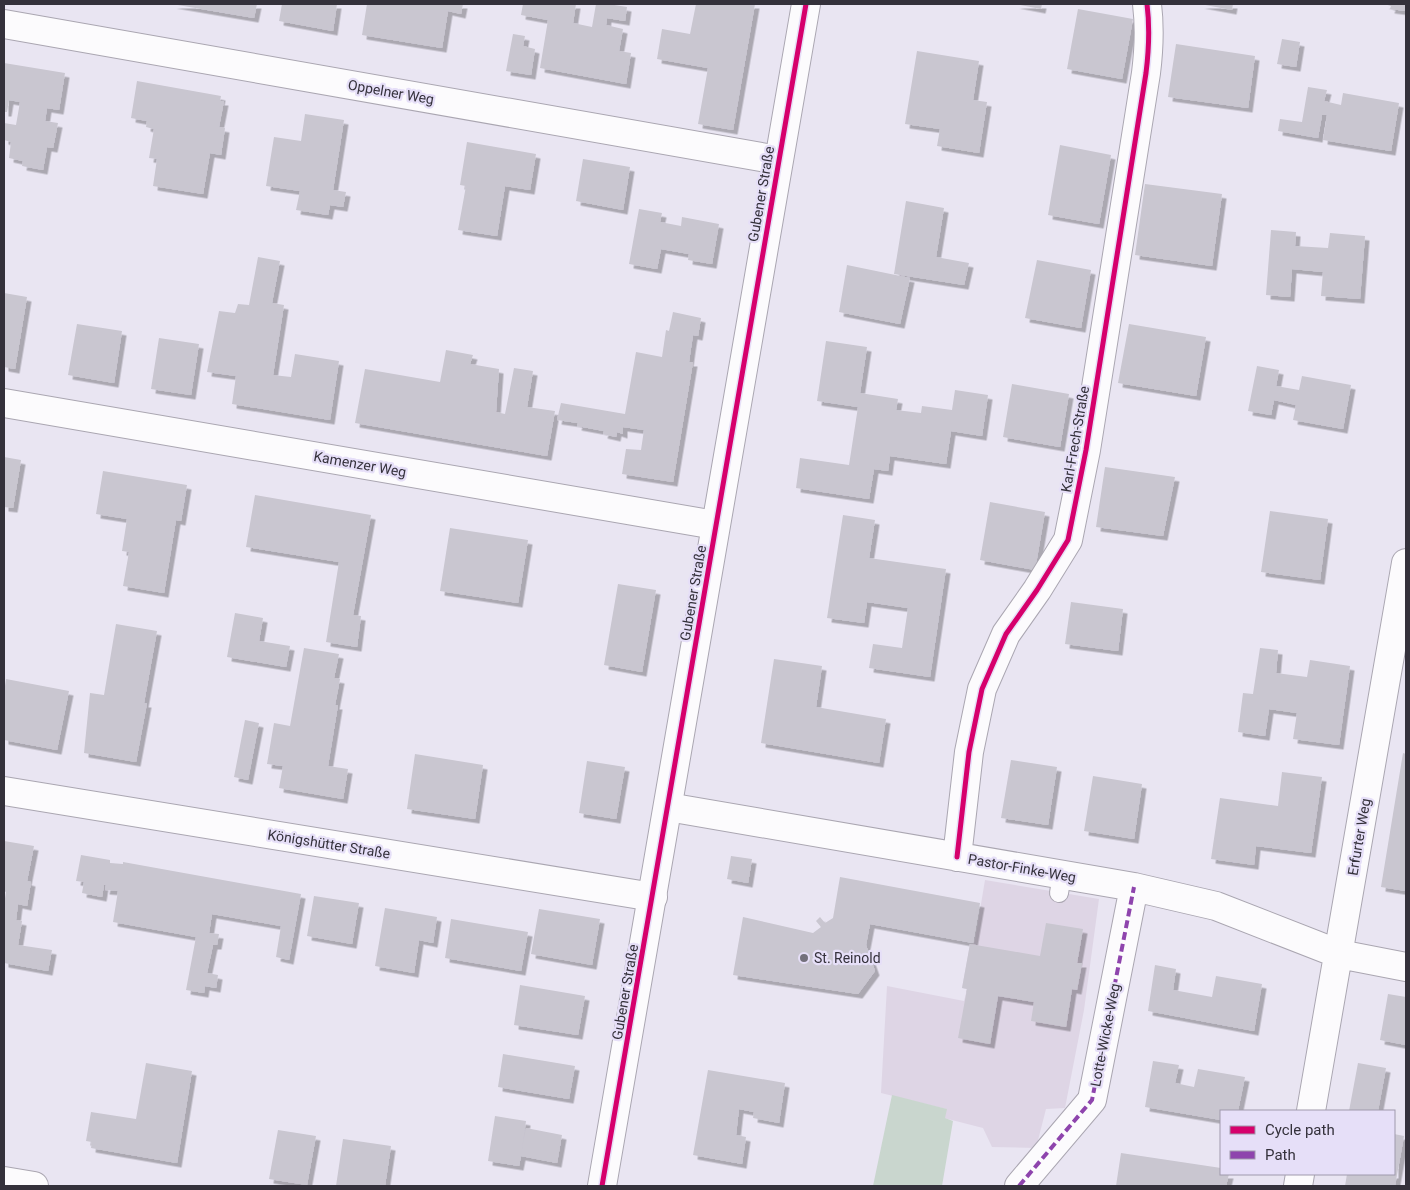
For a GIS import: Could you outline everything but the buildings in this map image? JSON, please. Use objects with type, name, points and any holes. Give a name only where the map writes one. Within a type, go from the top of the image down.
[{"type":"street","name":"Gubener Straße","points":[[602,1186],[806,4]]},
{"type":"street","name":"Karl-Frech-Straße","points":[[957,857],[969,752],[982,688],[1006,634],[1037,590],[1068,540],[1086,450],[1146,73],[1149,41],[1147,4]]},
{"type":"street","name":"Oppelner Weg","points":[[4,24],[778,160]]},
{"type":"street","name":"Kamenzer Weg","points":[[4,403],[716,525]]},
{"type":"street","name":"Erfurter Weg","points":[[1311,1110],[1406,563]]},
{"type":"street","name":"Königshütter Straße","points":[[4,791],[653,897]]},
{"type":"street","name":"Pastor-Finke-Weg","points":[[668,807],[957,857],[1060,884],[1134,887],[1216,906],[1339,954],[1406,967]]},
{"type":"street","name":"Lotte-Wicke-Weg","points":[[1018,1186],[1092,1100],[1134,887]]},
{"type":"street","points":[[4,1181],[34,1186]]},
{"type":"shaded area","points":[[985,880],[1099,899],[1084,1010],[1065,1108],[1046,1109],[1036,1148],[992,1147],[983,1128],[944,1118],[946,1109],[881,1093],[887,986],[964,1001],[967,989],[962,988],[970,944],[974,944],[975,940]]},
{"type":"shaded area","points":[[892,1095],[947,1109],[945,1118],[953,1121],[942,1186],[873,1186]]},
{"type":"marked path","points":[[1019,1186],[1092,1100],[1134,887]]},
{"type":"cycle path","points":[[602,1186],[806,4]]},
{"type":"cycle path","points":[[957,857],[969,752],[982,689],[1006,634],[1037,590],[1068,540],[1086,450],[1146,73],[1149,38],[1147,4]]},
{"type":"place","name":"St. Reinold","points":[[804,958]]}]
